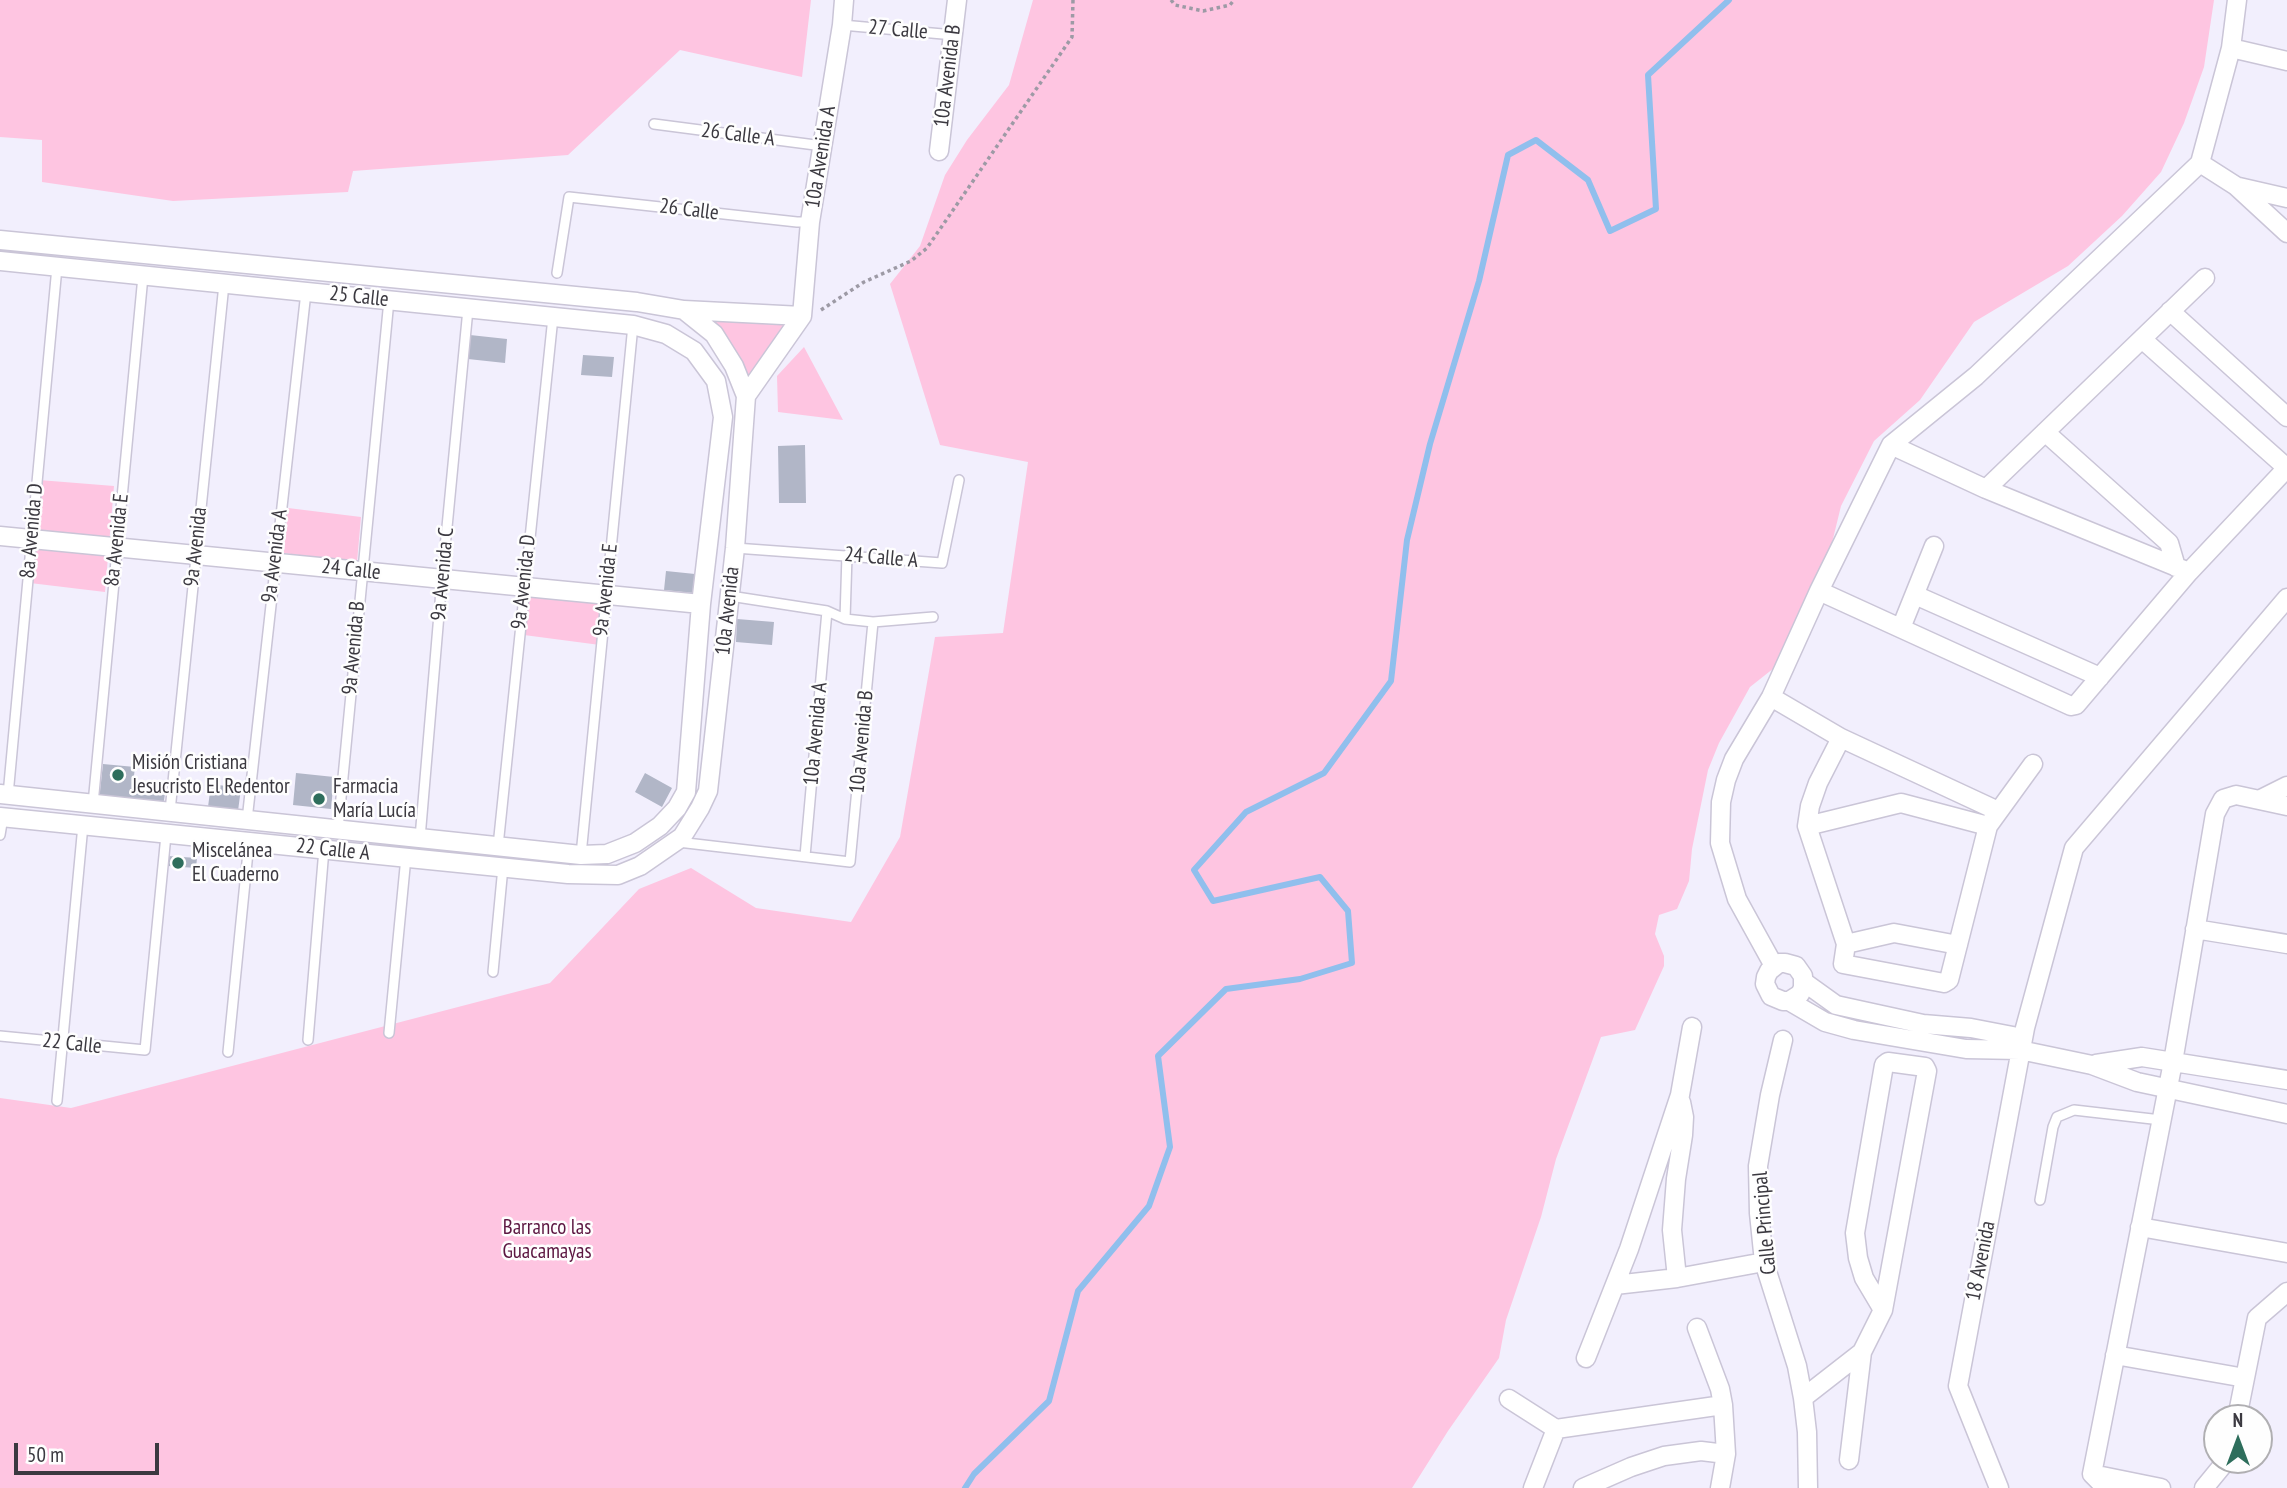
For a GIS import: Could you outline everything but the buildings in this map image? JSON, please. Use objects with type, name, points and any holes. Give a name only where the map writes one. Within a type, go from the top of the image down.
[{"type":"street","name":"10a Avenida A","points":[[802,316],[810,222],[844,0]]},
{"type":"street","name":"10a Avenida B","points":[[939,151],[957,0]]},
{"type":"street","points":[[1774,966],[1737,899],[1720,843],[1721,802],[1734,759],[1771,697],[1819,591],[1891,445],[1976,376],[2200,163],[2231,48],[2237,0]]},
{"type":"street","points":[[2231,48],[2287,61]]},
{"type":"street","points":[[2200,163],[2236,186],[2287,233]]},
{"type":"street","points":[[2236,186],[2287,198]]},
{"type":"street","name":"25 Calle","points":[[0,240],[637,302],[684,310],[802,316]]},
{"type":"street","name":"25 Calle","points":[[0,261],[633,325],[666,334],[694,351],[706,365]]},
{"type":"street","points":[[1986,489],[2205,278]]},
{"type":"street","points":[[523,315],[525,292]]},
{"type":"street","name":"25 Calle","points":[[684,310],[714,334],[727,356]]},
{"type":"street","points":[[2171,311],[2287,417]]},
{"type":"street","points":[[746,396],[802,316]]},
{"type":"street","points":[[1819,591],[2071,706],[2076,705],[2183,570],[2287,468],[2142,339]]},
{"type":"street","name":"10a Avenida","points":[[668,846],[682,836],[708,791],[735,548],[746,396],[727,356]]},
{"type":"street","name":"10a Avenida","points":[[635,843],[660,826],[686,792],[701,604],[723,417],[716,381],[706,365]]},
{"type":"street","points":[[2045,432],[2169,543],[2183,570]]},
{"type":"street","points":[[1891,445],[1986,489],[2183,570]]},
{"type":"street","name":"24 Calle","points":[[0,536],[701,604]]},
{"type":"street","points":[[1901,628],[1934,546]]},
{"type":"street","points":[[1915,594],[2100,677]]},
{"type":"street","name":"18 Avenida","points":[[1999,1488],[1958,1386],[2023,1039],[2074,848],[2287,598]]},
{"type":"street","points":[[1771,697],[1841,738],[1998,811]]},
{"type":"street","points":[[1841,738],[1818,783],[1807,826],[1846,944],[1843,964],[1944,983],[1948,982],[1988,826],[2033,764]]},
{"type":"street","points":[[2261,799],[2287,786]]},
{"type":"street","name":"22 Calle A","points":[[4,794],[582,855],[607,854],[635,843]]},
{"type":"street","points":[[2092,1475],[2173,1062],[2215,814],[2224,799],[2236,795],[2287,806]]},
{"type":"street","points":[[1807,826],[1901,803],[1988,826]]},
{"type":"street","name":"22 Calle A","points":[[1,817],[568,874],[618,874],[640,866],[668,846]]},
{"type":"street","points":[[607,854],[618,874]]},
{"type":"street","points":[[2195,929],[2287,944]]},
{"type":"street","points":[[1846,944],[1894,933],[1958,945]]},
{"type":"street","points":[[1789,1001],[1800,994],[1804,982],[1796,966],[1785,963],[1774,966],[1766,977],[1767,990],[1776,1000],[1789,1001],[1825,1022],[1854,1030],[1966,1049],[2023,1039]]},
{"type":"street","points":[[1804,982],[1836,1005],[1923,1024],[1971,1028],[2023,1039],[2137,1082],[2287,1114]]},
{"type":"street","points":[[1586,1357],[1629,1249],[1680,1095],[1692,1027]]},
{"type":"street","name":"Calle Principal","points":[[1783,1040],[1758,1166],[1759,1213],[1764,1262],[1797,1366],[1804,1398],[1808,1488]]},
{"type":"street","points":[[2092,1065],[2142,1057],[2287,1080]]},
{"type":"street","points":[[1849,1460],[1861,1352],[1882,1310],[1927,1071],[1925,1067],[1888,1062],[1884,1065],[1855,1233],[1864,1278],[1882,1310]]},
{"type":"street","points":[[1677,1278],[1672,1230],[1684,1117],[1680,1095]]},
{"type":"street","points":[[2140,1227],[2287,1253]]},
{"type":"street","points":[[1615,1285],[1677,1278],[1764,1262]]},
{"type":"street","points":[[2239,1404],[2257,1318],[2287,1292]]},
{"type":"street","points":[[1697,1328],[1723,1405],[1726,1454],[1720,1488]]},
{"type":"street","points":[[1804,1398],[1861,1352]]},
{"type":"street","points":[[2115,1355],[2245,1378]]},
{"type":"street","points":[[1509,1399],[1556,1429],[1723,1405]]},
{"type":"street","points":[[1533,1488],[1556,1429]]},
{"type":"street","points":[[1583,1488],[1664,1456],[1701,1451],[1726,1454]]},
{"type":"street","points":[[2204,1488],[2216,1474]]},
{"type":"street","points":[[2092,1475],[2106,1488]]},
{"type":"street","points":[[2092,1475],[2161,1488]]},
{"type":"lane","name":"27 Calle","points":[[842,25],[954,35]]},
{"type":"lane","name":"26 Calle A","points":[[654,124],[823,146]]},
{"type":"lane","name":"26 Calle","points":[[557,273],[568,198],[810,222]]},
{"type":"lane","name":"8a Avenida D","points":[[4,794],[57,267]]},
{"type":"lane","name":"8a Avenida E","points":[[93,804],[115,548],[143,276]]},
{"type":"lane","name":"9a Avenida","points":[[170,811],[194,555],[224,284]]},
{"type":"lane","name":"9a Avenida A","points":[[247,820],[306,292]]},
{"type":"lane","name":"9a Avenida B","points":[[338,829],[389,300]]},
{"type":"lane","name":"9a Avenida C","points":[[420,838],[468,309]]},
{"type":"lane","name":"9a Avenida D","points":[[498,846],[553,317]]},
{"type":"lane","name":"9a Avenida E","points":[[582,855],[633,325]]},
{"type":"lane","name":"24 Calle A","points":[[735,548],[943,563],[958,480]]},
{"type":"lane","points":[[845,619],[847,555]]},
{"type":"lane","points":[[730,596],[827,611],[845,619],[873,622],[933,617]]},
{"type":"lane","name":"10a Avenida A","points":[[805,856],[827,611]]},
{"type":"lane","name":"10a Avenida B","points":[[805,856],[850,862],[873,622]]},
{"type":"lane","points":[[0,835],[1,817]]},
{"type":"lane","points":[[57,1101],[83,825]]},
{"type":"lane","name":"22 Calle","points":[[0,1036],[145,1051],[166,835]]},
{"type":"lane","points":[[228,1052],[249,842]]},
{"type":"lane","points":[[668,846],[805,856]]},
{"type":"lane","points":[[308,1040],[324,849]]},
{"type":"lane","points":[[389,1033],[405,857]]},
{"type":"lane","points":[[493,972],[503,867]]},
{"type":"lane","points":[[2040,1200],[2057,1117],[2074,1110],[2161,1120]]},
{"type":"path","points":[[802,316],[822,310],[864,282],[911,261],[928,248],[1072,37],[1073,0]]},
{"type":"path","points":[[1171,0],[1175,5],[1203,11],[1230,5],[1234,0]]},
{"type":"green space","points":[[0,0],[811,0],[802,77],[680,50],[568,155],[353,171],[348,192],[173,201],[42,182],[42,140],[0,137]]},
{"type":"green space","name":"Barranco las Guacamayas","points":[[1033,0],[2214,0],[2204,67],[2184,123],[2161,172],[2122,216],[2068,266],[1974,322],[1920,400],[1874,441],[1841,506],[1831,547],[1793,653],[1750,687],[1719,743],[1708,770],[1692,849],[1689,881],[1677,909],[1659,915],[1655,934],[1664,956],[1664,966],[1635,1030],[1601,1037],[1556,1159],[1541,1217],[1506,1320],[1499,1358],[1412,1488],[0,1488],[0,1098],[71,1108],[550,983],[639,889],[691,868],[756,908],[851,922],[900,837],[935,637],[1003,633],[1028,462],[940,445],[890,284],[920,246],[945,175],[967,140],[1009,85]]},
{"type":"green space","points":[[707,319],[791,323],[746,380]]},
{"type":"green space","points":[[804,347],[843,420],[778,412],[777,376]]},
{"type":"green space","points":[[39,480],[114,486],[105,592],[30,583]]},
{"type":"green space","points":[[288,508],[361,517],[357,562],[283,553]]},
{"type":"green space","points":[[527,586],[600,591],[600,645],[524,635]]},
{"type":"waterway","points":[[965,1488],[974,1474],[1049,1401],[1078,1291],[1149,1206],[1170,1147],[1158,1056],[1226,989],[1300,979],[1352,963],[1348,911],[1320,877],[1213,901],[1194,870],[1246,812],[1324,773],[1391,681],[1407,540],[1430,444],[1479,281],[1508,155],[1536,140],[1588,180],[1610,231],[1656,209],[1648,75],[1729,0]]},
{"type":"place","name":"Misión Cristiana Jesucristo El Redentor","points":[[118,775]]},
{"type":"place","name":"Farmacia María Lucía","points":[[319,799]]},
{"type":"place","name":"Miscelánea El Cuaderno","points":[[178,863]]}]
